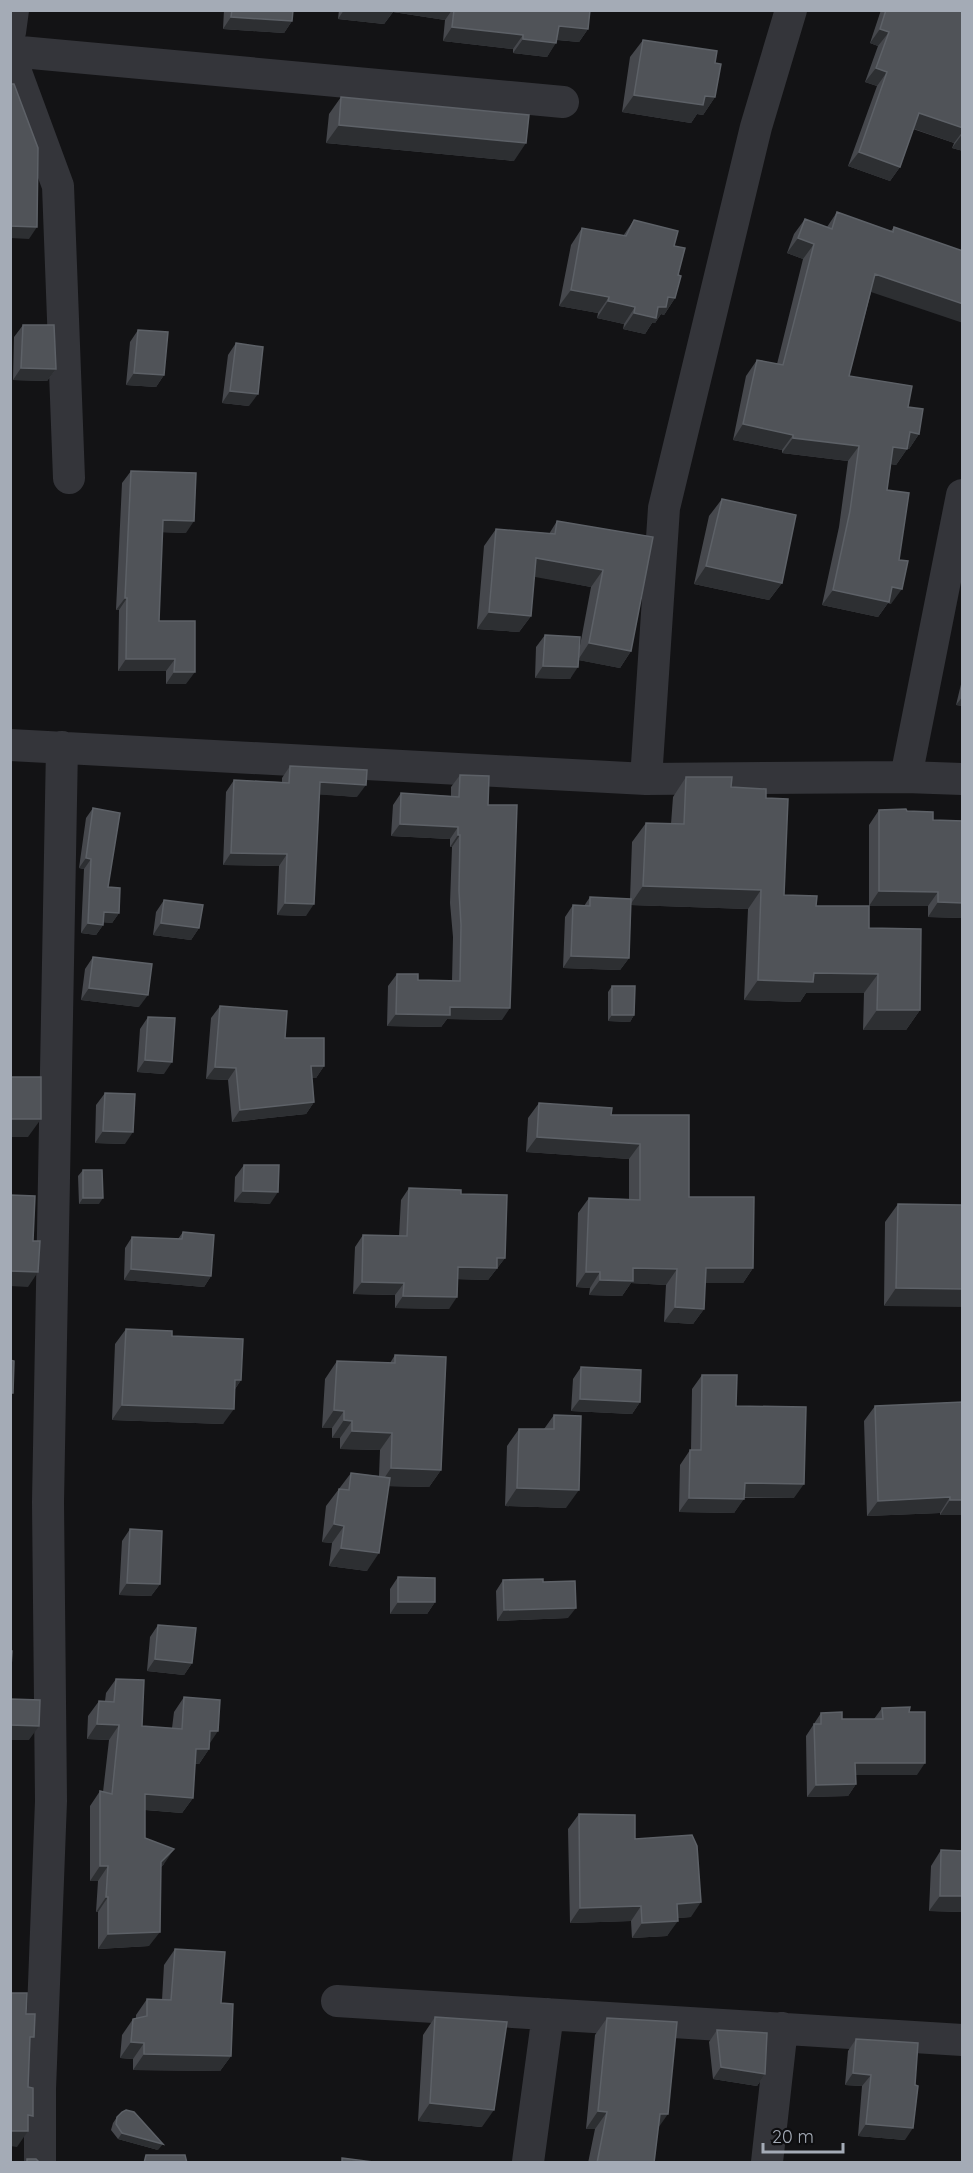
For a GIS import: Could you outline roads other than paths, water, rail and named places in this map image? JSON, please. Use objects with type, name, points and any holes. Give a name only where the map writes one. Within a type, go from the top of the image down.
[{"type":"street","points":[[10,32],[13,10]]},
{"type":"street","points":[[646,779],[664,508],[756,127],[791,10]]},
{"type":"street","points":[[10,51],[563,102]]},
{"type":"street","points":[[10,56],[58,186],[69,478]]},
{"type":"street","points":[[906,777],[963,495]]},
{"type":"street","points":[[10,745],[646,779],[906,777],[963,779]]},
{"type":"street","points":[[40,2163],[40,2089],[51,1801],[48,1502],[62,747]]},
{"type":"street","points":[[337,2001],[963,2040]]},
{"type":"street","points":[[528,2163],[548,2014]]},
{"type":"street","points":[[767,2163],[782,2028]]}]
